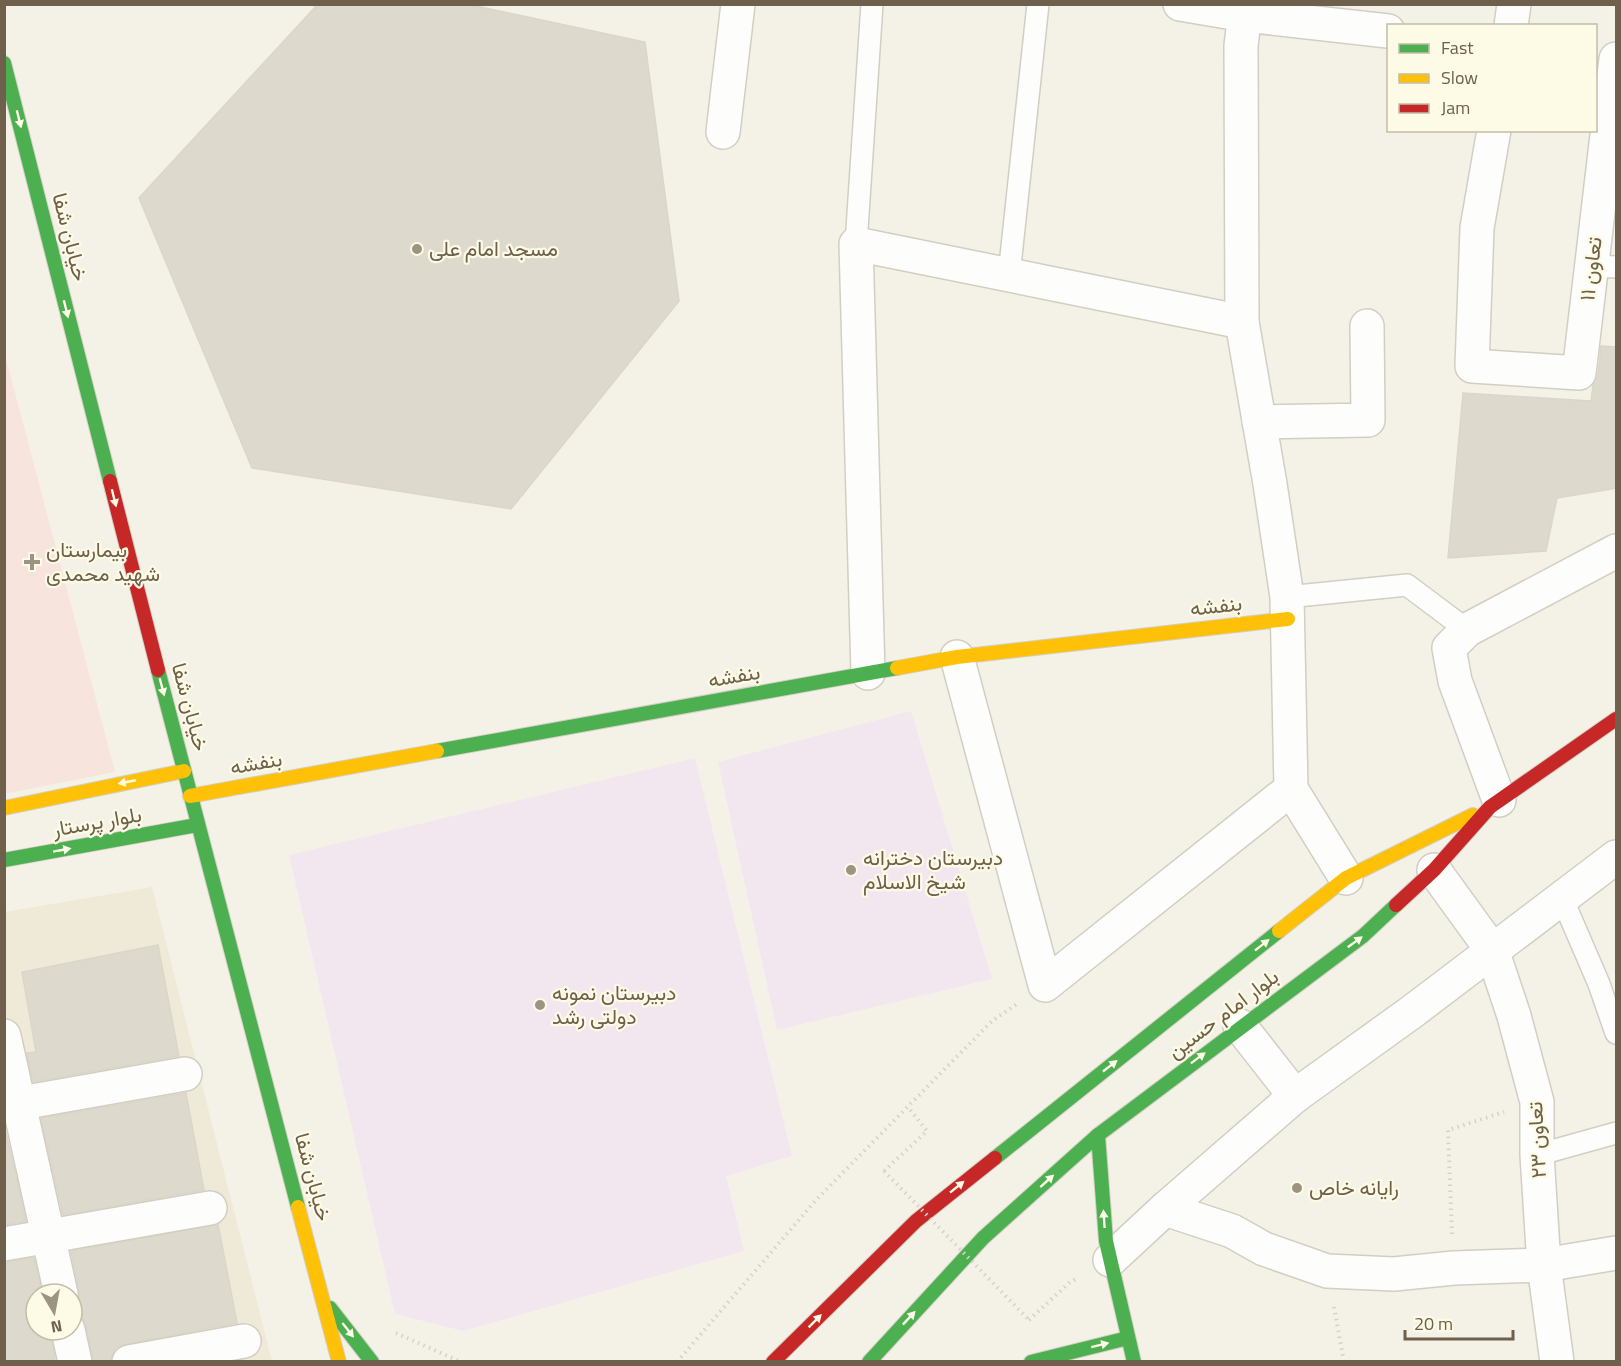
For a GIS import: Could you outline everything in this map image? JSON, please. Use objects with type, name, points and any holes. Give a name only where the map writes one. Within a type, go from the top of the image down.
[{"type":"main road","name":"خیابان شفا","points":[[4,63],[197,825],[339,1362]]},
{"type":"main road","name":"بنفشه","points":[[190,796],[957,657],[1288,608]]},
{"type":"main road","name":"بلوار امام حسین","points":[[869,1362],[982,1238],[1098,1135],[1240,1026],[1363,936],[1434,870],[1494,804],[1617,719]]},
{"type":"main road","name":"بلوار پرستار","points":[[4,808],[184,771]]},
{"type":"main road","points":[[773,1362],[916,1221],[1346,878],[1494,804]]},
{"type":"main road","name":"بلوار پرستار","points":[[4,860],[197,825]]},
{"type":"main road","points":[[1098,1135],[1106,1241],[1134,1362]]},
{"type":"main road","points":[[324,1299],[372,1362]]},
{"type":"main road","points":[[1031,1362],[1128,1338]]},
{"type":"street","points":[[723,132],[738,4]]},
{"type":"street","points":[[1180,4],[1245,10],[1387,31]]},
{"type":"street","points":[[1511,24],[1514,4]]},
{"type":"street","points":[[1245,10],[1241,46],[1242,322],[1288,608],[1291,789],[1346,878]]},
{"type":"street","points":[[1597,53],[1617,57]]},
{"type":"street","name":"تعاون ۱۱","points":[[1494,132],[1477,228],[1472,366],[1579,373],[1604,267],[1617,57]]},
{"type":"street","points":[[868,673],[856,244],[1242,322]]},
{"type":"street","points":[[1259,422],[1368,420],[1367,326]]},
{"type":"street","points":[[1494,804],[1455,681],[1449,648],[1467,630],[1617,552]]},
{"type":"street","points":[[957,657],[1045,985],[1291,789]]},
{"type":"street","points":[[1110,1260],[1295,1096],[1413,1011],[1617,857]]},
{"type":"street","name":"تعاون ۲۳","points":[[1434,870],[1492,950],[1514,1016],[1537,1102],[1537,1155],[1544,1265],[1557,1362]]},
{"type":"street","points":[[1240,1026],[1295,1096]]},
{"type":"street","points":[[4,1036],[12,1105],[48,1235],[58,1282]]},
{"type":"street","points":[[12,1105],[185,1074]]},
{"type":"street","points":[[4,1244],[210,1208]]},
{"type":"street","points":[[1166,1209],[1233,1231],[1264,1249],[1327,1271],[1394,1275],[1454,1268],[1544,1265],[1617,1253]]},
{"type":"street","points":[[129,1362],[244,1341]]},
{"type":"street","points":[[71,1342],[75,1362]]},
{"type":"lane","points":[[856,244],[872,4]]},
{"type":"lane","points":[[1009,275],[1038,4]]},
{"type":"lane","points":[[1288,608],[1407,585],[1467,630]]},
{"type":"lane","points":[[1562,898],[1599,984],[1617,1033]]},
{"type":"lane","points":[[1537,1155],[1617,1133]]},
{"type":"path","points":[[676,1362],[816,1200],[992,1021],[1045,985]]},
{"type":"path","points":[[1454,1268],[1448,1130],[1537,1102]]},
{"type":"path","points":[[908,1107],[927,1131],[884,1171],[1029,1320],[1070,1282]]},
{"type":"path","points":[[1327,1271],[1344,1362]]},
{"type":"shaded area","name":"بیمارستان شهید محمدی","points":[[4,351],[115,772],[4,794]]},
{"type":"shaded area","name":"دبیرستان دخترانه شیخ الاسلام","points":[[911,711],[992,979],[777,1030],[718,762]]},
{"type":"shaded area","name":"دبیرستان نمونه دولتی رشد","points":[[695,758],[792,1156],[726,1176],[744,1251],[463,1331],[395,1314],[289,855]]},
{"type":"shaded area","points":[[152,887],[272,1361],[5,1362],[5,912]]},
{"type":"building","name":"مسجد امام علی","points":[[318,4],[467,4],[645,42],[679,301],[511,509],[252,468],[139,198]]},
{"type":"building","points":[[1601,346],[1617,347],[1617,488],[1557,498],[1546,551],[1448,558],[1463,393],[1591,401],[1593,385],[1598,375]]},
{"type":"building","points":[[158,945],[179,1056],[33,1082],[27,1053],[36,1052],[22,972]]},
{"type":"building","points":[[186,1093],[204,1190],[63,1215],[41,1118]]},
{"type":"building","points":[[4,1125],[26,1221],[4,1225]]},
{"type":"building","points":[[218,1224],[237,1323],[126,1344],[116,1348],[111,1362],[93,1362],[84,1322],[84,1282],[77,1282],[71,1251]]},
{"type":"building","points":[[34,1258],[39,1282],[24,1282],[24,1342],[52,1342],[55,1359],[40,1362],[4,1362],[4,1262]]},
{"type":"traffic: fast","points":[[4,63],[110,481]]},
{"type":"traffic: fast","points":[[437,751],[897,668]]},
{"type":"traffic: fast","points":[[158,670],[298,1207]]},
{"type":"traffic: fast","points":[[4,860],[197,825]]},
{"type":"traffic: fast","points":[[869,1362],[983,1238],[1098,1135],[1363,936],[1396,905]]},
{"type":"traffic: fast","points":[[995,1158],[1279,931]]},
{"type":"traffic: fast","points":[[1098,1135],[1106,1241],[1134,1362]]},
{"type":"traffic: fast","points":[[330,1308],[372,1362]]},
{"type":"traffic: fast","points":[[1031,1362],[1128,1338]]},
{"type":"traffic: slow","points":[[897,668],[957,657],[1288,619]]},
{"type":"traffic: slow","points":[[190,796],[437,751]]},
{"type":"traffic: slow","points":[[4,808],[184,771]]},
{"type":"traffic: slow","points":[[1279,931],[1346,878],[1473,815]]},
{"type":"traffic: slow","points":[[298,1207],[339,1362]]},
{"type":"traffic: jam","points":[[110,481],[158,670]]},
{"type":"traffic: jam","points":[[1396,905],[1434,870],[1490,807],[1616,719]]},
{"type":"traffic: jam","points":[[773,1362],[916,1221],[995,1158]]},
{"type":"place","name":"مسجد امام علی","points":[[417,249]]},
{"type":"place","name":"بیمارستان شهید محمدی","points":[[32,562]]},
{"type":"place","name":"دبیرستان دخترانه شیخ الاسلام","points":[[851,870]]},
{"type":"place","name":"دبیرستان نمونه دولتی رشد","points":[[540,1005]]},
{"type":"place","name":"رایانه خاص","points":[[1297,1188]]}]
